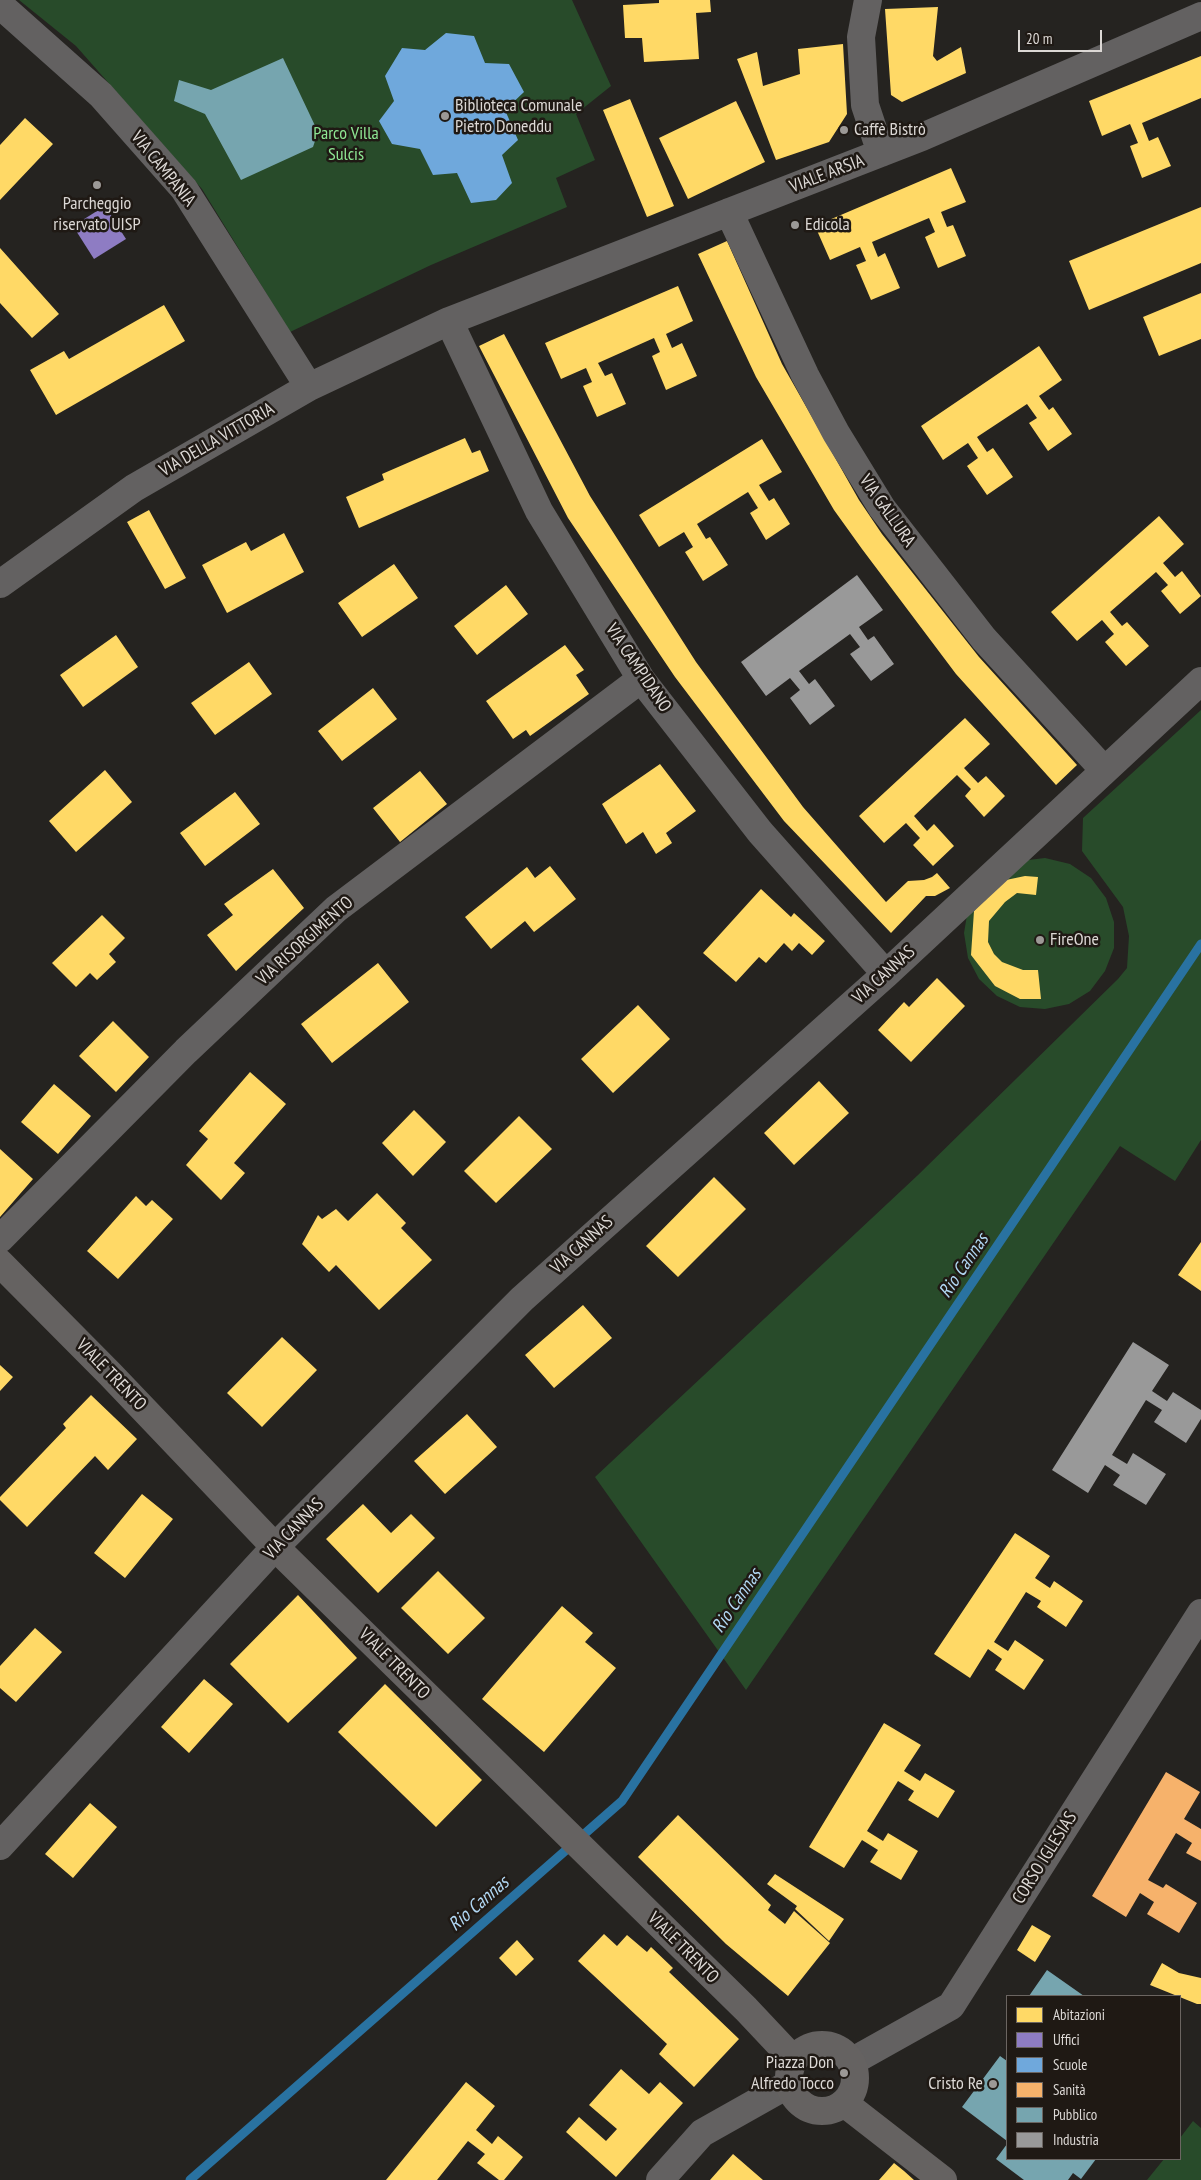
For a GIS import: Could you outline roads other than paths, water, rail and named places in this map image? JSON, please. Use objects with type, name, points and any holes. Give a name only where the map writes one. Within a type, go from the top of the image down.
[{"type":"main road","name":"VIALE TRENTO","points":[[0,1263],[110,1374],[275,1547],[746,2009],[792,2072]]},
{"type":"main road","points":[[823,2044],[834,2047],[844,2053],[851,2062],[855,2072],[855,2084],[851,2094],[844,2103],[836,2108],[816,2111],[799,2102],[792,2094],[792,2072],[807,2049],[823,2044]]},
{"type":"main road","points":[[844,2103],[943,2180]]},
{"type":"street","points":[[868,0],[861,37],[865,105],[881,153]]},
{"type":"street","name":"VIA CAMPANIA","points":[[0,5],[101,95],[184,189],[308,387]]},
{"type":"street","name":"VIALE ARSIA","points":[[449,321],[881,153],[1201,16]]},
{"type":"street","name":"VIA GALLURA","points":[[729,212],[818,400],[882,508],[984,639],[1104,770]]},
{"type":"street","name":"VIA DELLA VITTORIA","points":[[0,584],[134,488],[308,387],[449,321]]},
{"type":"street","name":"VIA CAMPIDANO","points":[[449,321],[539,511],[642,679],[760,832],[886,974]]},
{"type":"street","name":"VIA RISORGIMENTO","points":[[0,1239],[186,1051],[336,909],[642,679]]},
{"type":"street","name":"VIA CANNAS","points":[[0,1846],[275,1547],[522,1298],[886,974],[1201,681]]},
{"type":"street","name":"CORSO IGLESIAS","points":[[851,2062],[951,2006],[1201,1613]]},
{"type":"street","points":[[660,2180],[702,2134],[792,2072]]},
{"type":"waterway","name":"Rio Cannas","points":[[190,2180],[622,1801],[1201,944]]},
{"type":"place","name":"Biblioteca Comunale Pietro Doneddu","points":[[445,116]]},
{"type":"place","name":"Caffè Bistrò","points":[[844,130]]},
{"type":"place","name":"Parcheggio riservato UISP","points":[[97,185]]},
{"type":"place","name":"Edicola","points":[[795,225]]},
{"type":"place","name":"FireOne","points":[[1040,940]]},
{"type":"place","name":"Piazza Don Alfredo Tocco","points":[[844,2073]]},
{"type":"place","name":"Cristo Re","points":[[993,2084]]},
{"type":"park label","name":"Parco Villa Sulcis","points":[[346,144]]}]
